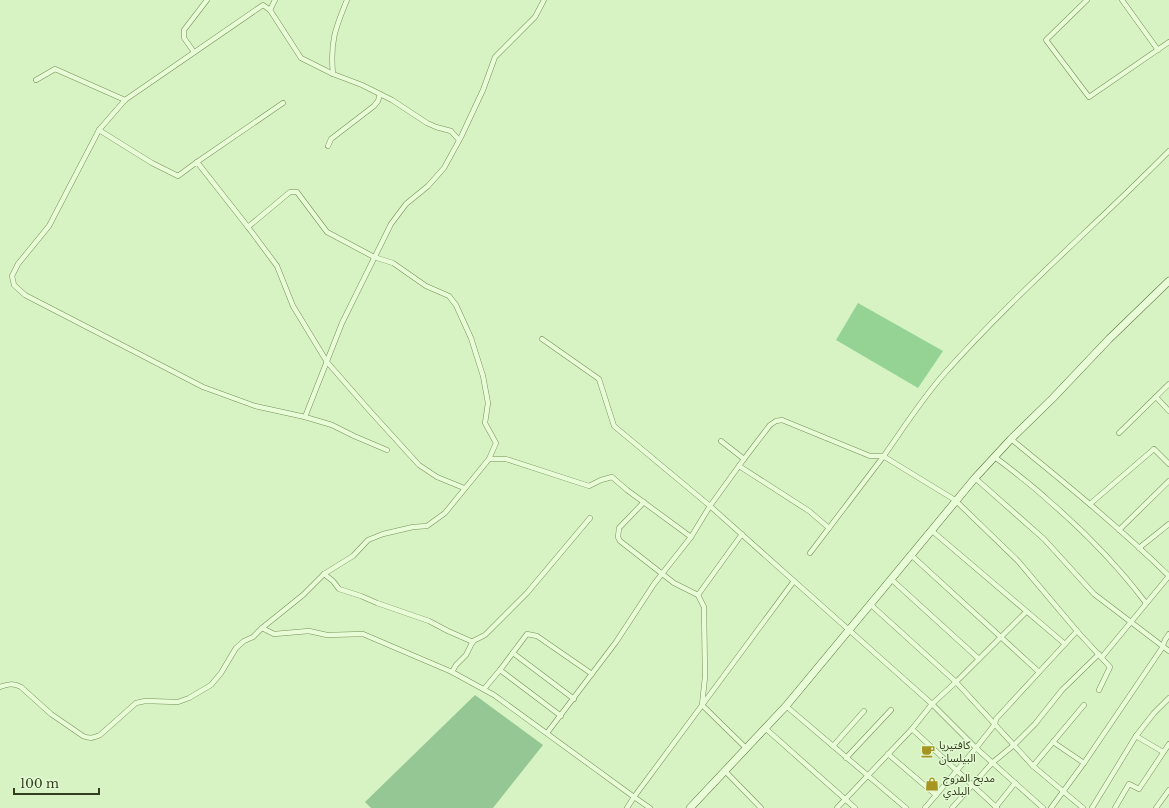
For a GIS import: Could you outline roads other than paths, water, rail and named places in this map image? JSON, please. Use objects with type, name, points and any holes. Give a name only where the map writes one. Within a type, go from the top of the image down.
[{"type":"street","points":[[194,52],[184,38],[184,30],[207,0]]},
{"type":"street","points":[[270,10],[275,0]]},
{"type":"street","points":[[333,74],[332,48],[336,28],[347,0]]},
{"type":"street","points":[[305,417],[342,323],[391,224],[406,204],[428,186],[444,168],[483,90],[495,57],[535,17],[544,0]]},
{"type":"street","points":[[1087,0],[1046,40],[1089,97],[1169,42]]},
{"type":"street","points":[[1122,0],[1158,50]]},
{"type":"street","points":[[387,450],[332,425],[305,417],[255,406],[203,387],[25,295],[14,285],[12,276],[18,264],[49,226],[99,130],[125,100],[264,5],[270,10],[300,58],[392,100],[427,123],[452,131],[459,140]]},
{"type":"street","points":[[36,80],[55,69],[125,100]]},
{"type":"street","points":[[328,146],[331,139],[374,106],[378,101],[380,94]]},
{"type":"street","points":[[99,130],[152,163],[178,176],[283,103]]},
{"type":"street","points":[[810,553],[928,393],[970,345],[1043,272],[1126,194],[1169,151]]},
{"type":"street","points":[[197,162],[277,266],[293,306],[327,362],[419,465],[437,477],[464,488]]},
{"type":"street","points":[[0,687],[16,684],[51,714],[88,738],[93,738],[100,735],[136,703],[145,701],[178,702],[189,698],[211,685],[221,673],[236,648],[244,641],[253,637],[303,595],[324,574],[353,556],[368,540],[383,534],[413,527],[427,526],[445,513],[489,459],[496,443],[485,423],[488,403],[483,376],[471,338],[456,305],[449,296],[426,286],[393,263],[374,256],[326,232],[298,192],[290,192],[248,227]]},
{"type":"street","points":[[690,808],[786,706],[956,500],[994,457],[1109,339],[1169,281]]},
{"type":"street","points":[[542,338],[599,379],[614,426],[742,534],[932,704],[992,763],[1043,808]]},
{"type":"street","points":[[1119,433],[1169,384]]},
{"type":"street","points":[[1156,397],[1169,411]]},
{"type":"street","points":[[547,733],[616,642],[654,584],[691,537],[710,506],[767,428],[776,421],[782,420],[870,456],[883,456],[956,500],[1018,561],[1077,631],[1110,667],[1099,690]]},
{"type":"street","points":[[952,808],[992,763],[1014,745],[1035,724],[1062,690],[1100,656],[1169,576],[1120,530],[1011,439]]},
{"type":"street","points":[[721,441],[744,459]]},
{"type":"street","points":[[1090,504],[1154,449],[1169,464]]},
{"type":"street","points":[[994,457],[1049,501],[1084,533],[1129,580],[1146,603]]},
{"type":"street","points":[[489,459],[506,459],[589,486],[601,480],[612,477],[627,490],[691,537]]},
{"type":"street","points":[[739,466],[809,511],[828,528]]},
{"type":"street","points":[[975,478],[1044,539],[1094,594],[1169,651]]},
{"type":"street","points":[[1120,530],[1169,481]]},
{"type":"street","points":[[644,502],[619,528],[618,537],[620,541],[674,583],[698,595],[704,607],[705,678],[702,705]]},
{"type":"street","points":[[452,672],[456,665],[466,655],[473,642],[484,635],[527,593],[590,518]]},
{"type":"street","points":[[1139,548],[1169,524]]},
{"type":"street","points":[[931,530],[1065,644]]},
{"type":"street","points":[[698,595],[742,534]]},
{"type":"street","points":[[911,555],[1039,672]]},
{"type":"street","points":[[324,574],[340,589],[429,621],[473,642]]},
{"type":"street","points":[[891,579],[979,659]]},
{"type":"street","points":[[627,808],[794,581]]},
{"type":"street","points":[[870,604],[956,682],[1033,766],[1083,808]]},
{"type":"street","points":[[838,808],[912,729],[932,704],[1026,612]]},
{"type":"street","points":[[262,628],[274,634],[309,631],[327,635],[362,634],[452,672],[494,695],[650,808]]},
{"type":"street","points":[[925,808],[995,724],[996,718],[1077,631]]},
{"type":"street","points":[[484,689],[513,654],[527,634],[537,636],[592,674]]},
{"type":"street","points":[[1051,808],[1084,763],[1163,646],[1169,634]]},
{"type":"street","points":[[513,654],[574,699]]},
{"type":"street","points":[[500,670],[561,716]]},
{"type":"street","points":[[1092,808],[1136,736],[1154,713],[1169,698]]},
{"type":"street","points":[[702,705],[746,748]]},
{"type":"street","points":[[1033,766],[1084,705]]},
{"type":"street","points":[[786,706],[906,808]]},
{"type":"street","points":[[846,758],[891,710]]},
{"type":"street","points":[[832,746],[864,711]]},
{"type":"street","points":[[765,728],[855,808]]},
{"type":"street","points":[[912,729],[996,808],[1015,783]]},
{"type":"street","points":[[1136,736],[1163,752]]},
{"type":"street","points":[[1053,742],[1084,763]]},
{"type":"street","points":[[1114,808],[1129,784],[1139,789],[1169,744]]},
{"type":"street","points":[[888,754],[936,795]]},
{"type":"street","points":[[725,771],[762,808]]},
{"type":"street","points":[[1156,808],[1169,790]]},
{"type":"place","name":"كافتيريا البيلسان","points":[[928,751]]},
{"type":"place","name":"مدبح الفروج البلدي","points":[[932,784]]}]
